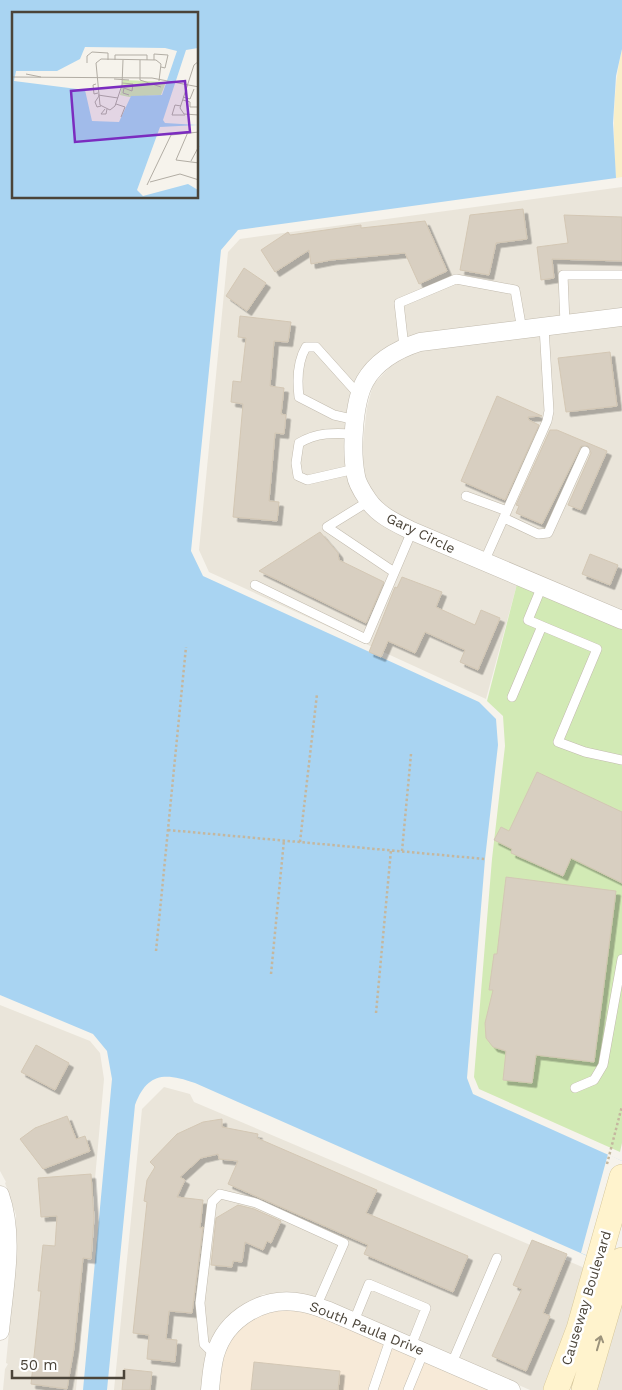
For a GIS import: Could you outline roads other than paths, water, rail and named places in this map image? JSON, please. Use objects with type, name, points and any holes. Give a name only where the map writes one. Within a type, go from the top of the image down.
[{"type":"street","name":"Gary Circle","points":[[622,317],[420,342],[391,353],[365,381],[356,427],[355,469],[356,478],[368,501],[380,512],[412,531],[622,620]]},
{"type":"street","name":"Causeway Boulevard","points":[[584,1390],[612,1267],[622,1177]]},
{"type":"street","points":[[0,1195],[7,1215],[7,1258],[0,1331]]},
{"type":"street","name":"Causeway Boulevard","points":[[556,1390],[579,1329],[612,1267]]},
{"type":"street","name":"South Paula Drive","points":[[210,1390],[214,1355],[222,1338],[234,1322],[254,1308],[277,1301],[303,1303],[316,1307],[391,1337],[511,1390]]},
{"type":"lane","points":[[565,324],[563,276],[622,275]]},
{"type":"lane","points":[[404,347],[399,303],[456,279],[515,290],[522,330]]},
{"type":"lane","points":[[484,562],[547,421],[549,411],[544,327]]},
{"type":"lane","points":[[356,427],[299,397],[300,357],[306,347],[316,347],[361,397]]},
{"type":"lane","points":[[355,469],[307,480],[298,476],[296,463],[299,443],[310,436],[356,427]]},
{"type":"lane","points":[[466,496],[538,534],[548,533],[585,451]]},
{"type":"lane","points":[[368,501],[327,527],[394,572]]},
{"type":"lane","points":[[255,585],[366,639],[412,531]]},
{"type":"lane","points":[[542,586],[528,620],[597,649],[558,742],[585,752],[622,760]]},
{"type":"lane","points":[[512,697],[542,626]]},
{"type":"lane","points":[[575,1088],[594,1080],[603,1065],[622,959]]},
{"type":"lane","points":[[214,1355],[204,1344],[200,1303],[212,1202],[220,1194],[256,1203],[344,1242],[316,1307]]},
{"type":"lane","points":[[452,1363],[497,1258]]},
{"type":"lane","points":[[354,1322],[369,1284],[426,1308],[408,1390]]},
{"type":"lane","points":[[373,1390],[391,1337]]},
{"type":"water","points":[[0,0],[622,0],[622,49],[616,76],[613,123],[616,178],[238,230],[221,250],[191,551],[203,576],[479,702],[496,719],[498,745],[485,859],[467,1078],[473,1094],[622,1161],[610,1266],[195,1083],[174,1077],[158,1078],[151,1081],[145,1087],[135,1105],[107,1390],[83,1390],[112,1079],[107,1051],[93,1034],[0,995]]}]
